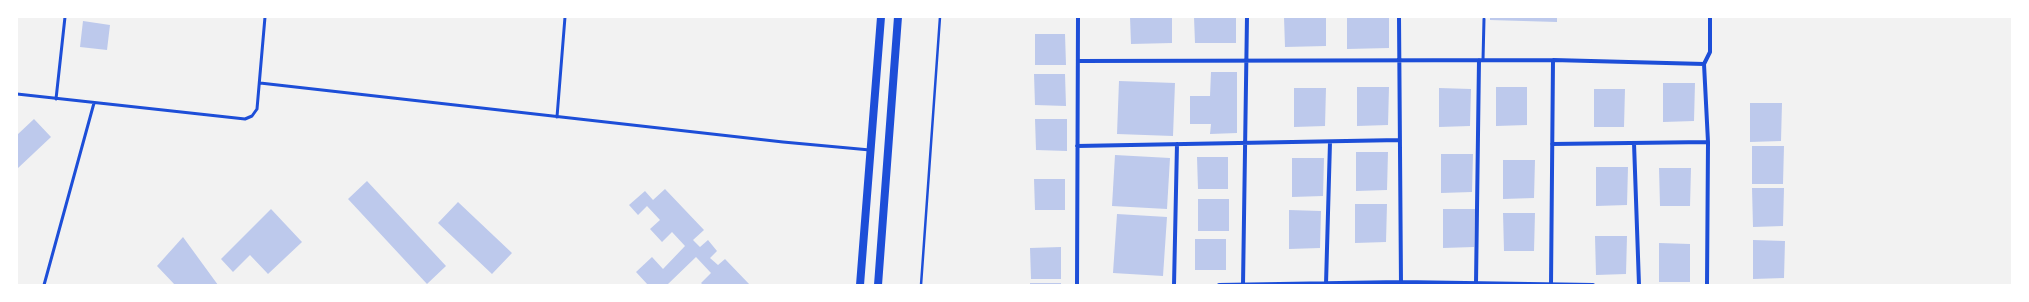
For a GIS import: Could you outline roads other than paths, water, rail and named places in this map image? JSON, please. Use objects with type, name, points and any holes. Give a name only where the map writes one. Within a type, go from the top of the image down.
[{"type":"main road","points":[[860,285],[881,17]]},
{"type":"main road","points":[[878,285],[898,17]]},
{"type":"street","points":[[1077,285],[1078,17]]},
{"type":"street","points":[[1243,285],[1247,17]]},
{"type":"street","points":[[1399,17],[1401,284]]},
{"type":"street","points":[[1707,285],[1708,142],[1704,64],[1710,52],[1710,17]]},
{"type":"street","points":[[1476,283],[1481,60]]},
{"type":"street","points":[[1078,61],[1553,60],[1704,64]]},
{"type":"street","points":[[1552,284],[1553,60]]},
{"type":"street","points":[[1077,146],[1400,140]]},
{"type":"street","points":[[1326,284],[1330,142]]},
{"type":"street","points":[[1552,144],[1708,142]]},
{"type":"street","points":[[1634,143],[1639,285]]},
{"type":"street","points":[[1174,285],[1177,144]]},
{"type":"street","points":[[1219,285],[1476,283],[1593,285]]},
{"type":"lane","points":[[56,99],[64,17]]},
{"type":"lane","points":[[17,94],[245,119],[252,116],[257,109],[265,17]]},
{"type":"lane","points":[[557,117],[565,17]]},
{"type":"lane","points":[[1481,60],[1484,19]]},
{"type":"lane","points":[[260,83],[557,117],[871,150]]},
{"type":"lane","points":[[44,285],[94,103]]}]
